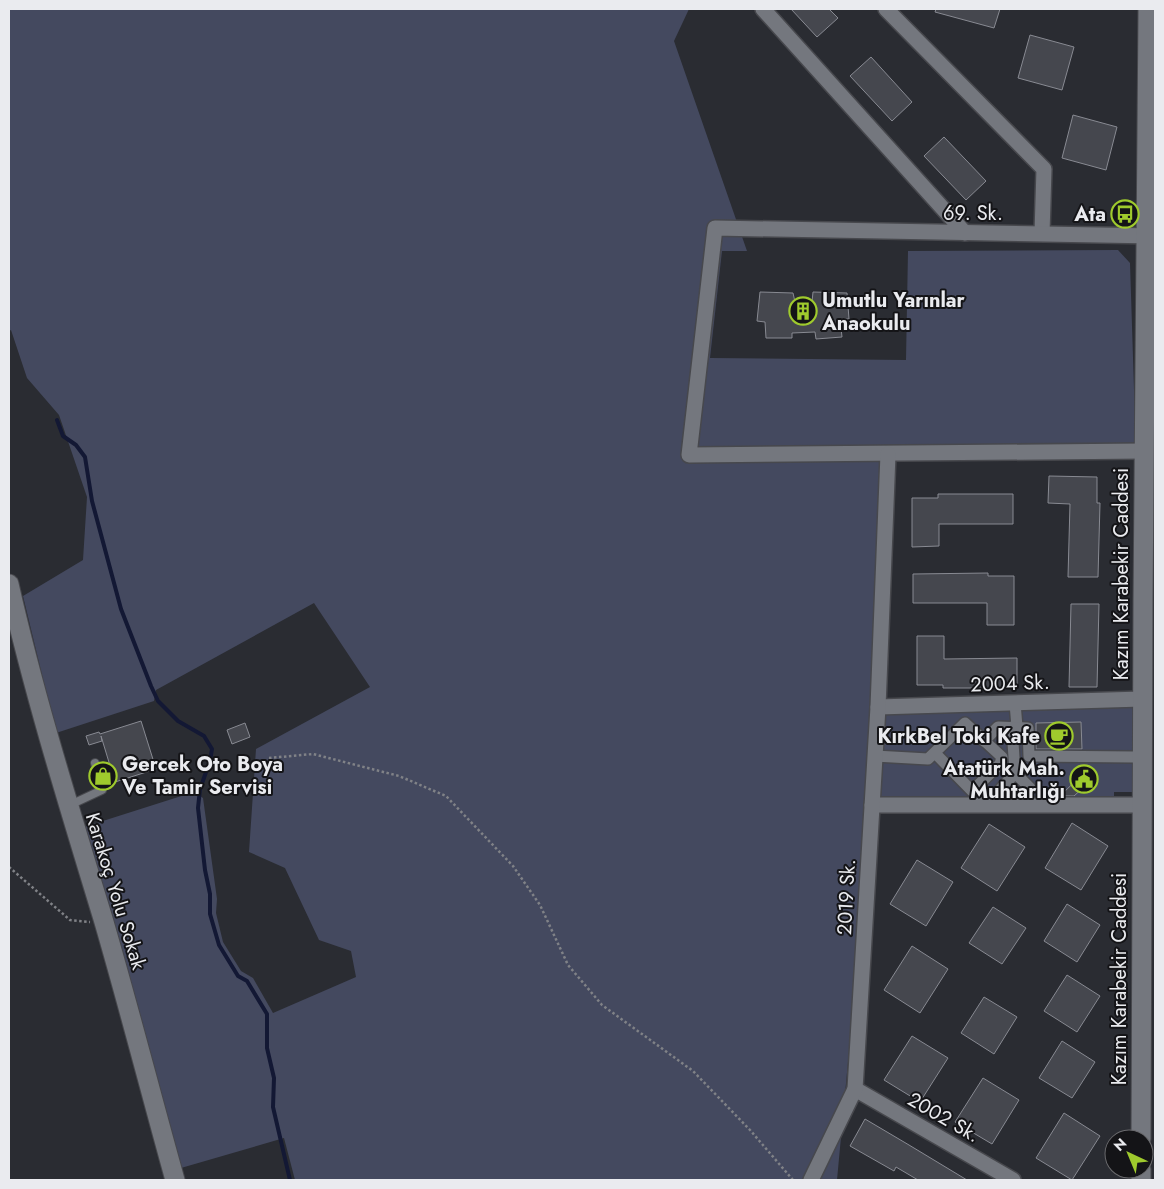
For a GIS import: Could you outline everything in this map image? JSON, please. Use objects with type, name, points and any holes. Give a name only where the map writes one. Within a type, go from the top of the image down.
[{"type":"street","points":[[763,9],[965,233]]},
{"type":"street","points":[[886,9],[1044,169],[1042,233]]},
{"type":"street","name":"Kazım Karabekir Caddesi","points":[[1141,1129],[1142,805],[1149,784],[1142,699],[1144,451],[1150,235],[1148,9]]},
{"type":"street","name":"69. Sk.","points":[[888,454],[689,456],[716,228],[1150,235]]},
{"type":"street","points":[[888,454],[1144,451]]},
{"type":"street","name":"2019 Sk.","points":[[855,1089],[878,707],[888,454]]},
{"type":"street","name":"Karakoç Yolu Sokak","points":[[9,584],[21,639],[68,806],[104,924],[175,1180]]},
{"type":"street","name":"2004 Sk.","points":[[878,707],[1142,699]]},
{"type":"street","points":[[1014,805],[1000,790],[1015,773],[1015,703]]},
{"type":"street","points":[[875,756],[928,759],[964,723],[1002,757],[1000,764],[972,791],[935,753]]},
{"type":"street","points":[[984,741],[998,727],[1028,728],[1029,756],[1135,757]]},
{"type":"street","points":[[1085,766],[1095,757]]},
{"type":"street","points":[[1014,805],[1030,788],[1015,773]]},
{"type":"street","points":[[872,805],[1142,805]]},
{"type":"street","points":[[811,1180],[855,1089]]},
{"type":"street","name":"2002 Sk.","points":[[855,1089],[1013,1180]]},
{"type":"lane","points":[[68,806],[102,790],[95,763]]},
{"type":"path","points":[[269,758],[313,754],[399,776],[446,796],[513,866],[540,905],[568,965],[602,1005],[693,1071],[750,1130],[793,1180]]},
{"type":"path","points":[[9,867],[70,920],[104,924]]},
{"type":"shaded area","points":[[9,9],[689,9],[674,41],[747,251],[722,251],[710,358],[906,360],[908,251],[1118,250],[1130,263],[1136,452],[888,454],[878,707],[1135,699],[1135,792],[1114,792],[1114,812],[872,805],[837,1180],[295,1180],[284,1138],[181,1168],[84,827],[194,792],[203,798],[217,899],[216,913],[223,942],[241,971],[253,978],[273,1013],[356,977],[351,951],[319,940],[285,868],[249,852],[256,749],[370,687],[314,603],[156,690],[154,701],[56,733],[23,596],[83,560],[87,497],[59,415],[27,378],[11,330],[9,331]]},
{"type":"building","points":[[791,9],[829,9],[838,18],[817,37]]},
{"type":"building","points":[[936,9],[1000,9],[994,28],[935,12]]},
{"type":"building","points":[[1030,35],[1074,47],[1062,90],[1018,78]]},
{"type":"building","points":[[871,57],[912,102],[892,121],[850,76]]},
{"type":"building","points":[[1073,115],[1117,127],[1106,170],[1062,158]]},
{"type":"building","points":[[944,137],[986,181],[966,200],[924,156]]},
{"type":"building","name":"Umutlu Yarınlar Anaokulu","points":[[760,292],[793,293],[795,302],[812,302],[813,292],[847,293],[849,319],[840,319],[842,337],[816,339],[815,332],[792,333],[792,338],[766,338],[765,322],[757,321]]},
{"type":"building","points":[[1049,476],[1097,477],[1097,503],[1100,503],[1098,577],[1068,577],[1070,504],[1048,503]]},
{"type":"building","points":[[938,494],[1013,494],[1013,524],[939,524],[939,546],[912,547],[912,498],[938,498]]},
{"type":"building","points":[[988,573],[988,576],[1014,576],[1014,625],[987,625],[987,603],[913,603],[913,574]]},
{"type":"building","points":[[1071,604],[1099,604],[1097,687],[1069,687]]},
{"type":"building","points":[[917,636],[944,636],[944,659],[1017,658],[1017,688],[943,688],[943,685],[917,685]]},
{"type":"building","points":[[141,721],[156,769],[115,782],[101,736],[102,741],[89,745],[86,736],[99,732],[100,734]]},
{"type":"building","name":"KırkBel Toki Kafe","points":[[1081,722],[1082,749],[1036,749],[1036,723]]},
{"type":"building","points":[[245,723],[250,737],[232,744],[227,730]]},
{"type":"building","points":[[1089,768],[1096,776],[1074,796],[1063,796],[1062,794]]},
{"type":"building","points":[[1072,823],[1108,846],[1081,890],[1045,868]]},
{"type":"building","points":[[989,824],[1025,847],[997,891],[961,868]]},
{"type":"building","points":[[917,860],[953,882],[926,926],[890,904]]},
{"type":"building","points":[[1067,904],[1100,925],[1077,962],[1044,941]]},
{"type":"building","points":[[993,907],[1026,928],[1002,964],[969,943]]},
{"type":"building","points":[[912,946],[948,969],[920,1013],[884,990]]},
{"type":"building","points":[[1067,975],[1100,996],[1077,1032],[1044,1011]]},
{"type":"building","points":[[984,997],[1017,1017],[994,1054],[961,1033]]},
{"type":"building","points":[[912,1036],[948,1058],[920,1102],[884,1080]]},
{"type":"building","points":[[1062,1041],[1095,1062],[1072,1098],[1039,1078]]},
{"type":"building","points":[[983,1078],[1019,1100],[992,1144],[955,1122]]},
{"type":"building","points":[[1064,1113],[1100,1136],[1072,1180],[1036,1158]]},
{"type":"building","points":[[865,1119],[967,1180],[918,1180],[896,1167],[894,1171],[850,1146]]},
{"type":"waterway","points":[[57,420],[63,436],[76,445],[85,457],[92,501],[121,609],[158,701],[178,721],[204,736],[212,749],[210,761],[200,789],[198,808],[205,870],[210,894],[210,914],[219,945],[238,976],[247,981],[267,1014],[267,1048],[274,1078],[273,1107],[290,1180]]},
{"type":"place","name":"Ata","points":[[1125,214]]},
{"type":"place","name":"Umutlu Yarınlar Anaokulu","points":[[803,311]]},
{"type":"place","name":"KırkBel Toki Kafe","points":[[1059,736]]},
{"type":"place","name":"Gercek Oto Boya Ve Tamir Servisi","points":[[103,776]]},
{"type":"place","name":"Atatürk Mah. Muhtarlığı","points":[[1084,779]]}]
